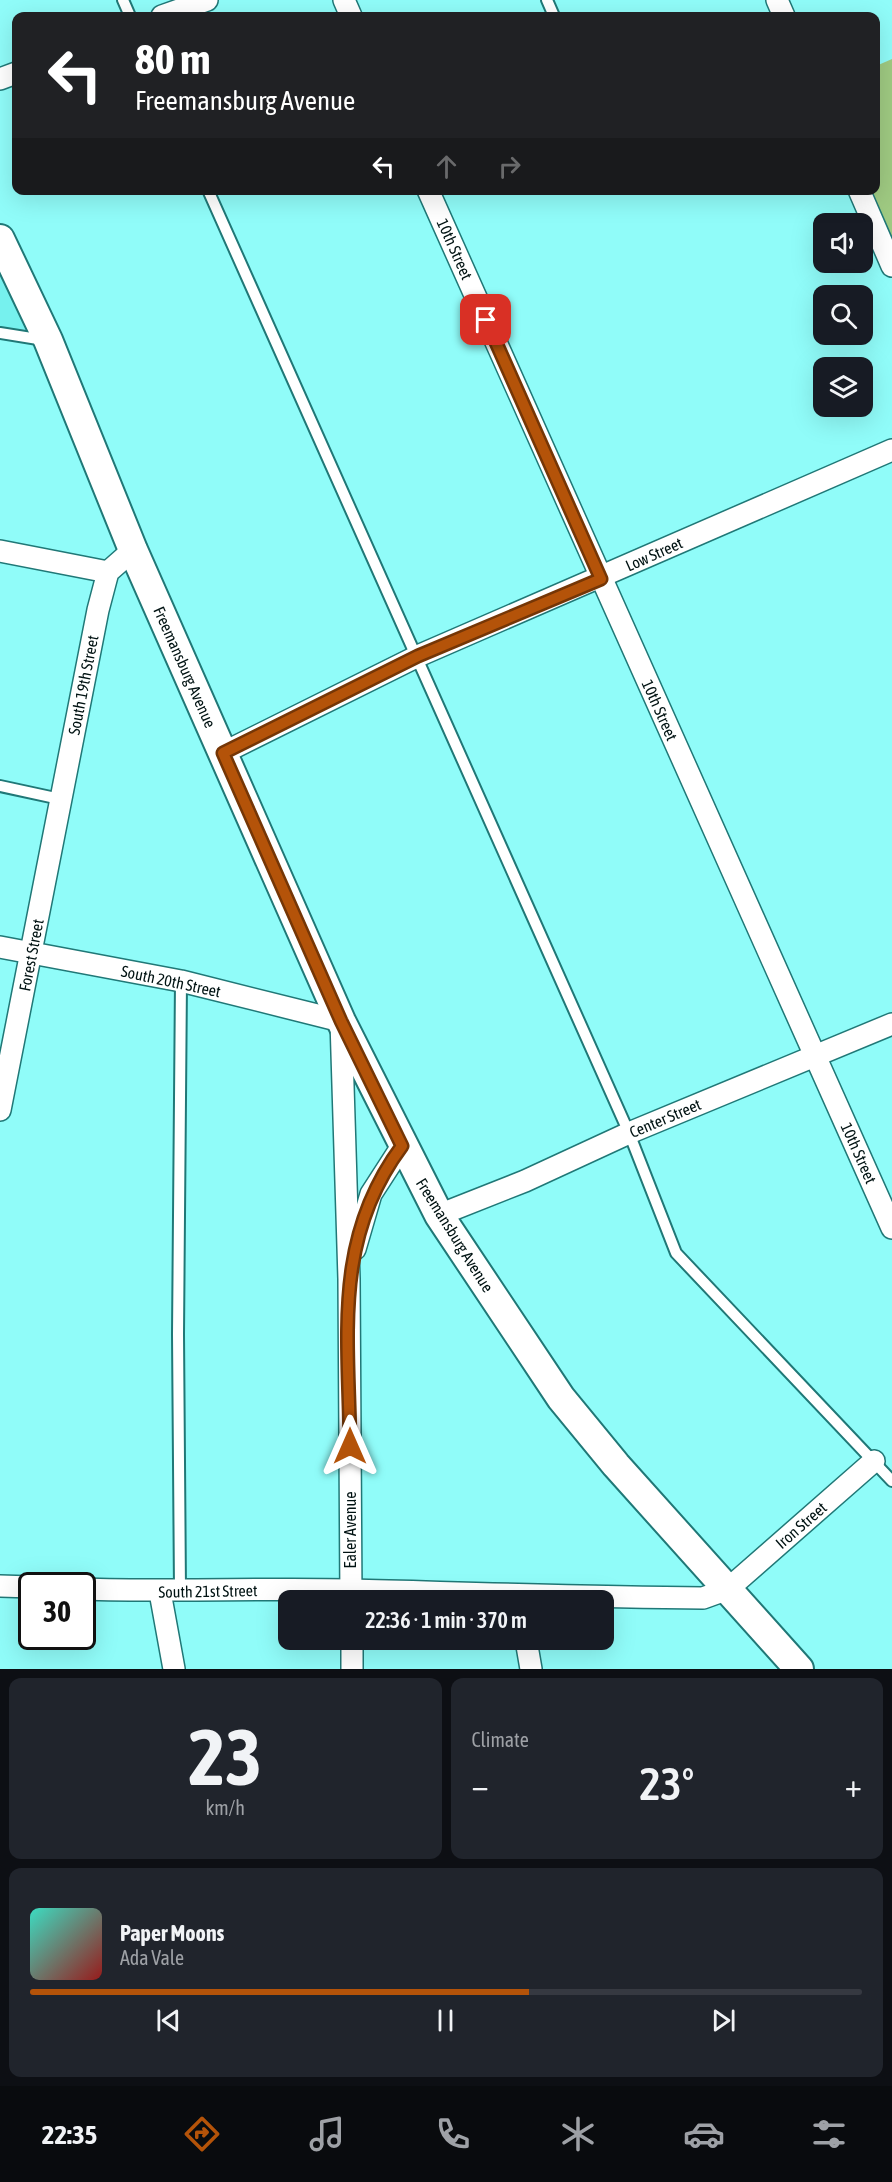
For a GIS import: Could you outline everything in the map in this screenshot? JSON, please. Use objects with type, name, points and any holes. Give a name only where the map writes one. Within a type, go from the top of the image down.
[{"type":"main road","name":"Freemansburg Avenue","points":[[0,239],[48,340],[133,550],[341,1021],[402,1146],[439,1215],[561,1398],[616,1465],[799,1669]]},
{"type":"street","points":[[173,12],[207,0]]},
{"type":"street","name":"10th Street","points":[[430,195],[892,1228]]},
{"type":"street","points":[[861,195],[892,266]]},
{"type":"street","name":"Low Street","points":[[223,753],[418,656],[601,579],[892,450]]},
{"type":"street","points":[[0,551],[108,572],[133,550]]},
{"type":"street","name":"South 19th Street","points":[[60,799],[108,572]]},
{"type":"street","name":"Forest Street","points":[[0,1110],[32,955],[60,799]]},
{"type":"street","name":"South 20th Street","points":[[0,947],[32,955],[181,981],[341,1021]]},
{"type":"street","name":"Ealer Avenue","points":[[341,1021],[349,1279],[351,1590]]},
{"type":"street","name":"Center Street","points":[[439,1215],[525,1181],[629,1133],[892,1024]]},
{"type":"street","name":"Ealer Avenue","points":[[349,1279],[358,1236],[371,1194],[402,1146]]},
{"type":"street","name":"Iron Street","points":[[728,1589],[874,1461]]},
{"type":"street","points":[[0,1586],[18,1587]]},
{"type":"street","name":"South 21st Street","points":[[96,1589],[278,1593]]},
{"type":"street","name":"South 21st Street","points":[[614,1598],[703,1598],[728,1589]]},
{"type":"street","points":[[170,1591],[174,1669]]},
{"type":"street","points":[[352,1650],[352,1669]]},
{"type":"street","points":[[528,1650],[531,1669]]},
{"type":"lane","points":[[210,195],[629,1133],[676,1253],[892,1481]]},
{"type":"lane","points":[[0,333],[48,340]]},
{"type":"lane","points":[[0,786],[60,799]]},
{"type":"lane","points":[[170,1591],[178,1334],[181,981]]},
{"type":"shaded area","points":[[0,261],[41,345],[0,337]]},
{"type":"green space","points":[[892,59],[892,266],[873,223],[873,213],[869,213],[861,195],[880,195],[880,64]]},
{"type":"route","points":[[350,1446],[349,1279],[358,1236],[371,1194],[402,1146],[341,1021],[223,753],[418,656],[601,579],[486,320]]}]
